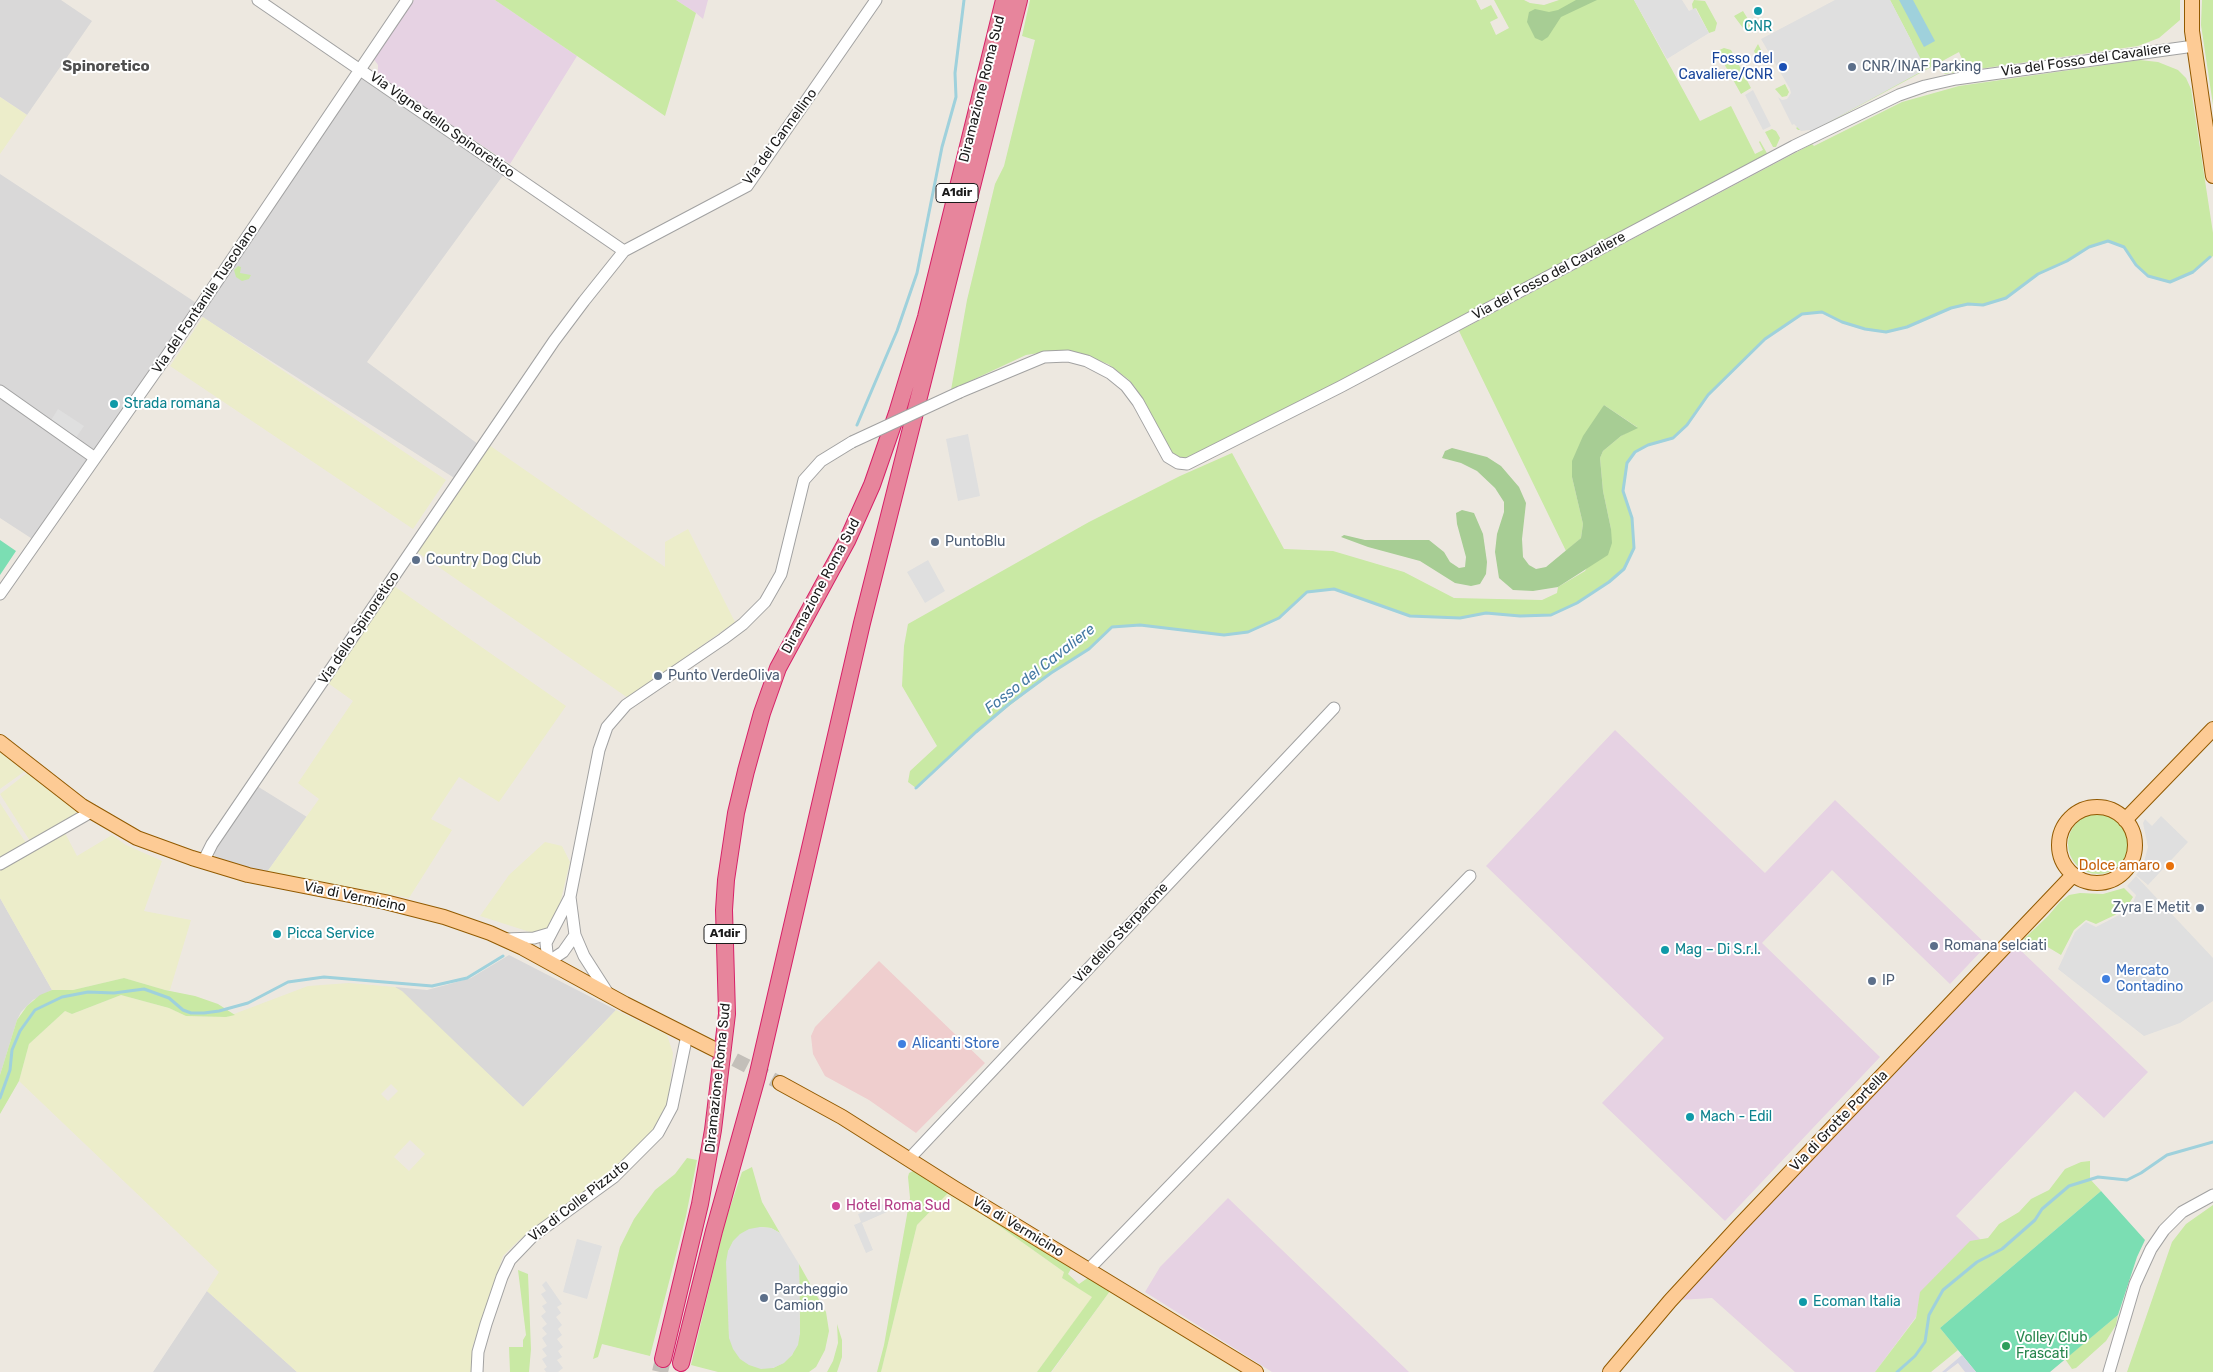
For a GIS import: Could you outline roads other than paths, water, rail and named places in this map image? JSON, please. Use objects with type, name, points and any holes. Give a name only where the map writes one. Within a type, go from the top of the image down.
[{"type":"highway","name":"Diramazione Roma Sud","points":[[663,1359],[701,1199],[713,1130],[727,1014],[724,910],[726,880],[734,819],[746,771],[775,674],[791,640],[851,532],[872,485],[897,413],[926,317],[1004,0]]},
{"type":"highway","name":"Diramazione Roma Sud","points":[[681,1363],[714,1231],[756,1084],[862,624],[1019,0]]},
{"type":"main road","points":[[2192,0],[2191,18],[2194,46],[2213,176]]},
{"type":"main road","points":[[2125,820],[2213,729]]},
{"type":"main road","name":"Via di Vermicino","points":[[0,742],[91,812],[137,838],[203,862],[257,878],[349,895],[417,910],[466,924],[506,939],[716,1050]]},
{"type":"main road","points":[[2096,807],[2111,810],[2125,820],[2131,829],[2134,847],[2132,858],[2123,873],[2113,880],[2097,884],[2087,882],[2073,875],[2064,864],[2059,847],[2061,830],[2070,817],[2081,810],[2096,807]]},
{"type":"main road","name":"Via di Grotte Portella","points":[[1610,1372],[1670,1301],[1739,1226],[2073,875]]},
{"type":"main road","name":"Via di Vermicino","points":[[780,1083],[842,1117],[908,1160],[1256,1372]]},
{"type":"street","name":"Via Vigne dello Spinoretico","points":[[258,0],[360,68],[624,251]]},
{"type":"street","name":"Via del Fontanile Tuscolano","points":[[0,594],[168,354],[407,0]]},
{"type":"street","name":"Via del Cannellino","points":[[624,251],[747,186],[876,0]]},
{"type":"street","name":"Via del Fosso del Cavaliere","points":[[570,897],[600,745],[610,722],[633,700],[723,639],[760,607],[772,592],[781,574],[804,480],[821,461],[852,442],[1036,359],[1058,356],[1078,358],[1101,367],[1123,383],[1138,402],[1168,457],[1181,464],[1190,463],[1340,387],[1794,146],[1899,95],[1924,86],[1956,79],[2194,46]]},
{"type":"street","name":"Via dello Spinoretico","points":[[203,862],[212,844],[554,341],[624,251]]},
{"type":"street","points":[[0,391],[95,458]]},
{"type":"street","name":"Via dello Sterparone","points":[[908,1160],[1334,708]]},
{"type":"street","points":[[0,864],[91,812]]},
{"type":"street","points":[[1088,1270],[1470,876]]},
{"type":"street","points":[[570,897],[545,948],[548,962],[564,952],[575,935]]},
{"type":"street","points":[[570,897],[575,935],[588,962],[609,995]]},
{"type":"street","points":[[506,939],[534,938],[551,933]]},
{"type":"street","name":"Via di Colle Pizzuto","points":[[477,1372],[478,1352],[486,1324],[502,1277],[512,1256],[532,1236],[614,1177],[656,1136],[670,1112],[687,1035]]},
{"type":"street","points":[[2110,1372],[2135,1284],[2151,1249],[2164,1230],[2182,1212],[2213,1195]]},
{"type":"water","points":[[1899,0],[1913,0],[1935,41],[1924,47]]},
{"type":"waterway","points":[[857,425],[897,331],[917,273],[942,147],[956,97],[955,73],[964,0]]},
{"type":"waterway","name":"Fosso del Cavaliere","points":[[916,788],[1009,704],[1051,673],[1089,649],[1112,627],[1140,625],[1224,635],[1248,632],[1279,618],[1307,592],[1334,589],[1410,616],[1460,618],[1486,613],[1520,616],[1551,615],[1577,603],[1609,582],[1624,569],[1634,548],[1632,518],[1623,491],[1627,463],[1635,452],[1648,445],[1673,438],[1687,425],[1708,395],[1765,339],[1802,314],[1822,312],[1842,322],[1865,329],[1886,332],[1907,327],[1951,308],[1968,304],[1983,305],[2006,298],[2038,274],[2067,261],[2089,247],[2108,241],[2124,247],[2136,265],[2148,276],[2170,282],[2193,272],[2210,257]]},
{"type":"waterway","points":[[0,1098],[10,1070],[12,1050],[20,1031],[35,1010],[62,997],[88,992],[114,993],[144,989],[169,998],[183,1010],[191,1013],[204,1013],[248,1003],[288,982],[324,977],[432,986],[467,978],[503,956]]},
{"type":"waterway","points":[[1897,1372],[1915,1356],[1925,1342],[1929,1315],[1943,1290],[1977,1262],[2002,1249],[2035,1220],[2042,1209],[2069,1186],[2098,1177],[2127,1180],[2167,1155],[2213,1142]]},
{"type":"tunnel","points":[[716,1050],[780,1083]]},
{"type":"tunnel","points":[[660,1372],[663,1359]]},
{"type":"place","name":"CNR","points":[[1758,11]]},
{"type":"place","name":"Fosso del Cavaliere/CNR","points":[[1783,67]]},
{"type":"place","name":"CNR/INAF Parking","points":[[1852,67]]},
{"type":"place","name":"Strada romana","points":[[114,404]]},
{"type":"place","name":"PuntoBlu","points":[[935,542]]},
{"type":"place","name":"Country Dog Club","points":[[416,560]]},
{"type":"place","name":"Punto VerdeOliva","points":[[658,676]]},
{"type":"place","name":"Dolce amaro","points":[[2170,866]]},
{"type":"place","name":"Zyra E Metit","points":[[2200,908]]},
{"type":"place","name":"Picca Service","points":[[277,934]]},
{"type":"place","name":"Romana selciati","points":[[1934,946]]},
{"type":"place","name":"Mag – Di S.r.l.","points":[[1665,950]]},
{"type":"place","name":"Mercato Contadino","points":[[2106,979]]},
{"type":"place","name":"IP","points":[[1872,981]]},
{"type":"place","name":"Alicanti Store","points":[[902,1044]]},
{"type":"place","name":"Mach - Edil","points":[[1690,1117]]},
{"type":"place","name":"Hotel Roma Sud","points":[[836,1206]]},
{"type":"place","name":"Parcheggio Camion","points":[[764,1298]]},
{"type":"place","name":"Ecoman Italia","points":[[1803,1302]]},
{"type":"place","name":"Volley Club Frascati","points":[[2006,1346]]},
{"type":"district","name":"Spinoretico","points":[[106,67]]}]
